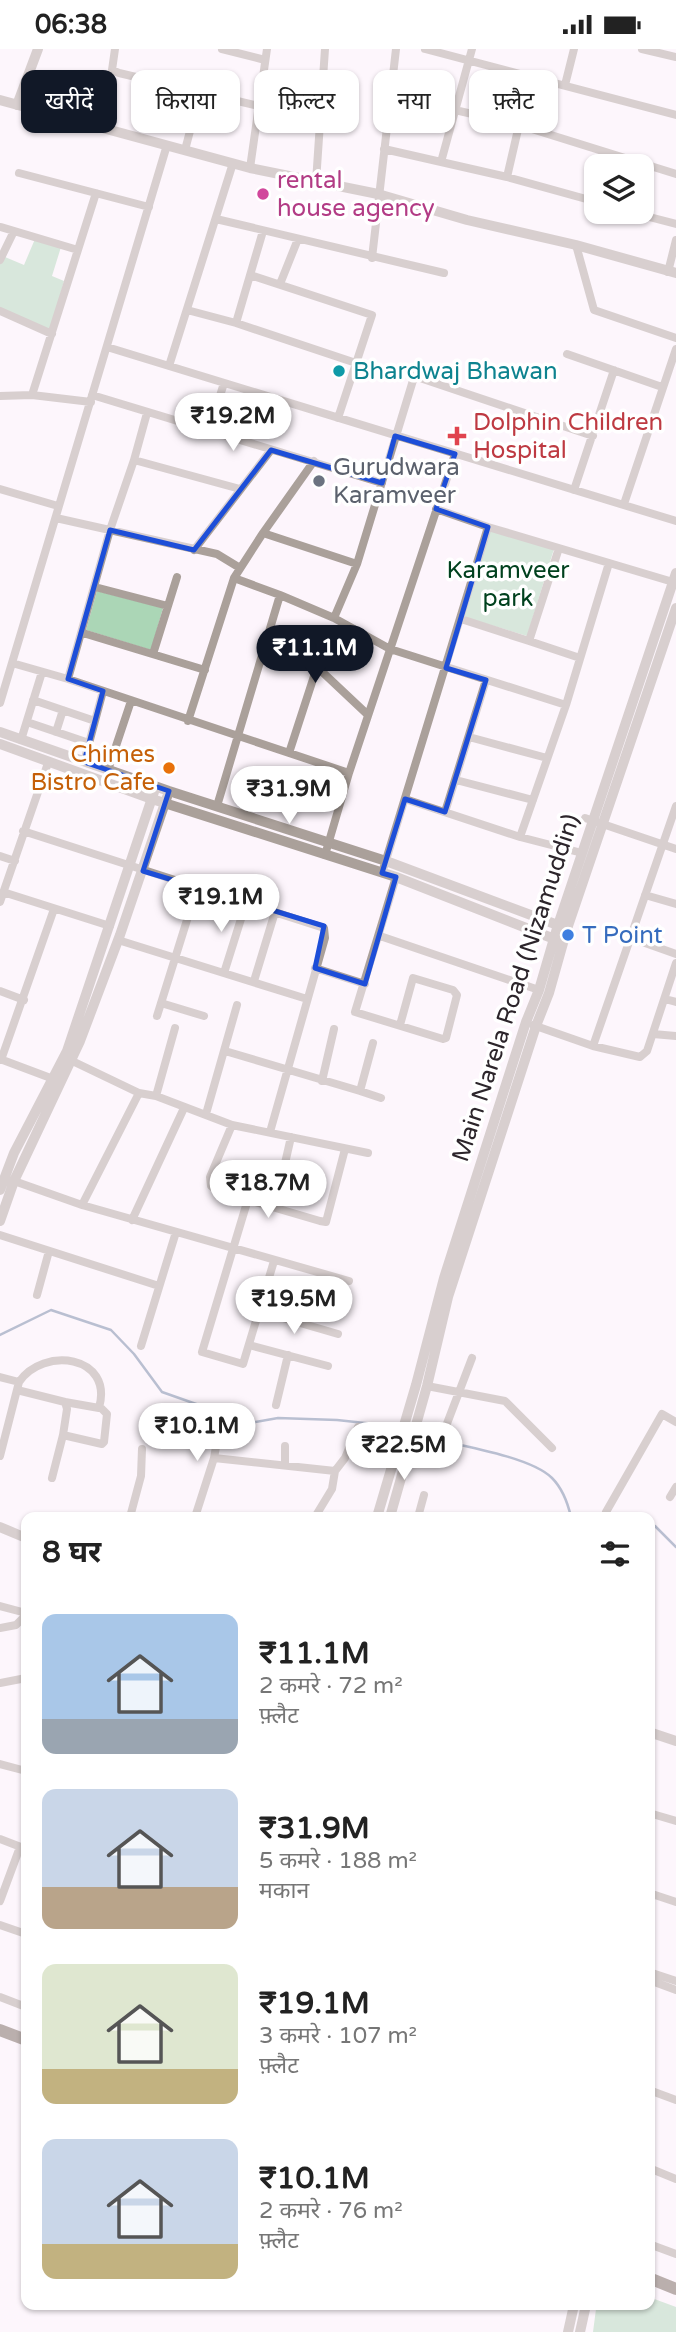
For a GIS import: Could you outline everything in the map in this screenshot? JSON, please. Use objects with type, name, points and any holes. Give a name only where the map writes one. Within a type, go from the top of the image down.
[{"type":"main road","points":[[0,2027],[21,2035]]},
{"type":"main road","points":[[655,2273],[676,2281]]},
{"type":"main road","points":[[655,2280],[676,2289]]},
{"type":"street","points":[[17,105],[38,49]]},
{"type":"street","points":[[115,49],[112,70],[131,75]]},
{"type":"street","points":[[222,49],[265,60]]},
{"type":"street","points":[[264,70],[267,49]]},
{"type":"street","points":[[316,182],[325,49]]},
{"type":"street","points":[[394,70],[396,49]]},
{"type":"street","points":[[425,49],[676,115]]},
{"type":"street","points":[[441,162],[472,49]]},
{"type":"street","points":[[565,85],[574,49]]},
{"type":"street","points":[[642,49],[676,57]]},
{"type":"street","points":[[0,100],[250,168],[378,194],[467,220],[576,245],[672,272],[676,240]]},
{"type":"street","points":[[456,109],[469,112]]},
{"type":"street","points":[[186,151],[190,133]]},
{"type":"street","points":[[250,168],[255,133]]},
{"type":"street","points":[[372,258],[386,133]]},
{"type":"street","points":[[507,177],[517,133]]},
{"type":"street","points":[[545,133],[676,173]]},
{"type":"street","points":[[0,703],[167,145]]},
{"type":"street","points":[[384,149],[507,177],[584,198]]},
{"type":"street","points":[[169,366],[233,163]]},
{"type":"street","points":[[19,173],[149,207]]},
{"type":"street","points":[[33,395],[96,193]]},
{"type":"street","points":[[216,219],[444,273]]},
{"type":"street","points":[[654,219],[676,225]]},
{"type":"street","points":[[1,227],[78,250]]},
{"type":"street","points":[[0,261],[14,231]]},
{"type":"street","points":[[236,323],[263,231]]},
{"type":"street","points":[[280,284],[298,239]]},
{"type":"street","points":[[576,245],[594,310],[676,338]]},
{"type":"street","points":[[250,275],[372,315],[338,418]]},
{"type":"street","points":[[187,310],[236,323],[356,363]]},
{"type":"street","points":[[0,311],[51,334]]},
{"type":"street","points":[[107,347],[676,521]]},
{"type":"street","points":[[624,504],[676,349]]},
{"type":"street","points":[[566,354],[662,387]]},
{"type":"street","points":[[334,618],[357,564],[418,364]]},
{"type":"street","points":[[574,490],[614,370]]},
{"type":"street","points":[[414,376],[593,436]]},
{"type":"street","points":[[209,431],[224,383]]},
{"type":"street","points":[[0,396],[92,398],[382,483]]},
{"type":"street","points":[[68,679],[110,530],[147,413]]},
{"type":"street","points":[[194,550],[271,450]]},
{"type":"street","points":[[325,855],[349,772],[455,454]]},
{"type":"street","points":[[134,460],[240,489]]},
{"type":"street","points":[[188,721],[234,578],[314,461]]},
{"type":"street","points":[[0,489],[58,506]]},
{"type":"street","points":[[436,509],[609,563],[674,577]]},
{"type":"street","points":[[56,518],[217,554],[240,568]]},
{"type":"street","points":[[382,873],[488,527]]},
{"type":"street","points":[[263,533],[357,564]]},
{"type":"street","points":[[529,641],[559,548]]},
{"type":"street","points":[[520,837],[609,563]]},
{"type":"street","points":[[153,654],[177,577]]},
{"type":"street","name":"Main Narela Road (Nizamuddin)","points":[[562,927],[582,853],[674,577]]},
{"type":"street","points":[[234,578],[334,618],[390,649],[565,705]]},
{"type":"street","points":[[95,587],[168,606]]},
{"type":"street","points":[[217,806],[280,595]]},
{"type":"street","name":"Main Narela Road (Nizamuddin)","points":[[411,1422],[427,1386],[448,1297],[539,990],[558,940],[593,821],[676,608]]},
{"type":"street","points":[[461,619],[580,658]]},
{"type":"street","points":[[83,632],[205,670]]},
{"type":"street","points":[[263,652],[317,667],[368,715]]},
{"type":"street","points":[[12,663],[349,772]]},
{"type":"street","points":[[289,753],[317,667]]},
{"type":"street","points":[[22,740],[42,672]]},
{"type":"street","points":[[445,812],[486,680]]},
{"type":"street","points":[[84,762],[103,691]]},
{"type":"street","points":[[33,700],[95,721]]},
{"type":"street","points":[[108,770],[131,701]]},
{"type":"street","points":[[57,732],[63,710]]},
{"type":"street","points":[[27,722],[89,743]]},
{"type":"street","points":[[0,732],[169,791],[386,861],[562,927]]},
{"type":"street","points":[[469,737],[547,758]]},
{"type":"street","points":[[0,744],[152,799],[397,877],[558,940]]},
{"type":"street","points":[[0,902],[48,763]]},
{"type":"street","points":[[456,780],[533,800]]},
{"type":"street","points":[[67,1059],[156,786]]},
{"type":"street","points":[[0,1221],[3,1202],[118,940],[169,791]]},
{"type":"street","points":[[405,799],[520,837],[582,853]]},
{"type":"street","points":[[593,1046],[676,806]]},
{"type":"street","points":[[593,821],[676,849]]},
{"type":"street","points":[[23,831],[324,928],[325,939],[270,1132]]},
{"type":"street","points":[[0,856],[15,861]]},
{"type":"street","points":[[397,877],[355,1012],[443,1039],[446,1038],[457,995],[453,990],[413,978],[400,1025]]},
{"type":"street","points":[[157,1016],[197,888]]},
{"type":"street","points":[[3,892],[110,926]]},
{"type":"street","points":[[645,895],[676,904]]},
{"type":"street","points":[[224,973],[246,903]]},
{"type":"street","points":[[54,909],[1,1059],[57,1080]]},
{"type":"street","points":[[254,981],[275,912]]},
{"type":"street","points":[[380,936],[539,990]]},
{"type":"street","points":[[631,938],[676,954]]},
{"type":"street","points":[[118,940],[307,999]]},
{"type":"street","name":"Main Narela Road (Nizamuddin)","points":[[411,1422],[444,1278],[531,1024],[549,993],[558,940]]},
{"type":"street","points":[[531,1024],[593,1046],[640,1057],[647,1051],[676,963]]},
{"type":"street","points":[[315,968],[365,984]]},
{"type":"street","points":[[0,991],[24,1000]]},
{"type":"street","points":[[665,999],[676,1002]]},
{"type":"street","points":[[161,1003],[204,1016]]},
{"type":"street","points":[[206,1114],[237,1005]]},
{"type":"street","points":[[156,1096],[175,1028]]},
{"type":"street","points":[[322,1081],[334,1029]]},
{"type":"street","points":[[653,1034],[676,1035]]},
{"type":"street","points":[[360,1091],[373,1043]]},
{"type":"street","points":[[225,1051],[381,1098]]},
{"type":"street","points":[[67,1059],[139,1093],[156,1096],[232,1125],[368,1153]]},
{"type":"street","points":[[0,1190],[14,1153],[57,1080]]},
{"type":"street","points":[[82,1205],[139,1093]]},
{"type":"street","points":[[132,1220],[184,1108]]},
{"type":"street","points":[[232,1125],[209,1177],[211,1185],[218,1191],[326,1222],[345,1149]]},
{"type":"street","points":[[275,1207],[291,1136]]},
{"type":"street","points":[[14,1181],[132,1220],[349,1281]]},
{"type":"street","points":[[248,1199],[202,1352],[243,1364],[274,1261]]},
{"type":"street","points":[[141,1346],[176,1232]]},
{"type":"street","points":[[0,1235],[159,1286]]},
{"type":"street","points":[[37,1295],[49,1251]]},
{"type":"street","points":[[259,1311],[338,1334]]},
{"type":"street","points":[[249,1345],[328,1366]]},
{"type":"street","points":[[276,1405],[288,1355]]},
{"type":"street","points":[[443,1434],[472,1358]]},
{"type":"street","points":[[0,1456],[18,1386],[24,1375],[59,1359],[82,1364],[94,1372],[99,1381],[100,1406],[107,1414],[102,1444],[63,1435]]},
{"type":"street","points":[[0,1377],[65,1402],[97,1409],[100,1406]]},
{"type":"street","points":[[427,1386],[505,1401],[552,1448]]},
{"type":"street","points":[[52,1478],[68,1409],[65,1402]]},
{"type":"street","points":[[606,1512],[662,1415],[676,1422]]},
{"type":"street","points":[[197,1512],[214,1458],[221,1419]]},
{"type":"street","points":[[391,1512],[411,1422]]},
{"type":"street","points":[[318,1512],[332,1489],[335,1471],[345,1458],[358,1427]]},
{"type":"street","points":[[379,1512],[406,1440]]},
{"type":"street","points":[[285,1446],[285,1465]]},
{"type":"street","points":[[131,1512],[141,1476],[142,1449]]},
{"type":"street","points":[[214,1458],[335,1471]]},
{"type":"street","points":[[670,1497],[676,1486]]},
{"type":"street","points":[[419,1512],[424,1495]]},
{"type":"street","points":[[0,1527],[21,1536]]},
{"type":"street","points":[[0,1606],[21,1612]]},
{"type":"street","points":[[0,1628],[16,1625],[21,1620]]},
{"type":"street","points":[[0,1683],[21,1679]]},
{"type":"street","points":[[655,1735],[676,1741]]},
{"type":"street","points":[[0,1764],[21,1770]]},
{"type":"street","points":[[655,1815],[676,1821]]},
{"type":"street","points":[[0,1839],[21,1847]]},
{"type":"street","points":[[0,1901],[21,1853]]},
{"type":"street","points":[[655,1895],[676,1902]]},
{"type":"street","points":[[0,1925],[21,1932]]},
{"type":"street","points":[[655,1979],[676,1981]]},
{"type":"street","points":[[655,1980],[676,1990]]},
{"type":"street","points":[[0,1997],[21,2005]]},
{"type":"street","points":[[655,2092],[676,2100]]},
{"type":"street","points":[[655,2170],[676,2179]]},
{"type":"street","points":[[655,2246],[676,2254]]},
{"type":"street","points":[[568,2332],[573,2310]]},
{"type":"street","points":[[580,2332],[585,2310]]},
{"type":"highlighted area","points":[[395,436],[455,454],[436,509],[488,527],[446,668],[486,680],[445,812],[405,799],[382,873],[396,877],[365,984],[315,968],[324,926],[143,871],[169,791],[84,762],[103,691],[68,679],[110,530],[194,550],[271,450],[382,483]]},
{"type":"green space","points":[[35,239],[61,247],[52,276],[64,281],[50,331],[0,309],[0,263],[5,257],[24,265]]},
{"type":"green space","name":"Karamveer park","points":[[490,531],[554,549],[527,636],[464,617]]},
{"type":"green space","points":[[97,591],[163,608],[151,650],[86,630]]},
{"type":"green space","points":[[655,2299],[676,2307],[676,2332],[593,2332],[596,2310],[655,2310]]},
{"type":"waterway","points":[[0,1335],[51,1310],[111,1330],[134,1354],[162,1392],[250,1423],[278,1418],[337,1420],[374,1424],[399,1431]]},
{"type":"waterway","points":[[416,1435],[488,1451],[541,1470],[559,1486],[569,1512]]},
{"type":"waterway","points":[[655,1526],[676,1547]]},
{"type":"place","name":"rental house agency","points":[[263,194]]},
{"type":"place","name":"Bhardwaj Bhawan","points":[[339,371]]},
{"type":"place","name":"Dolphin Children Hospital","points":[[457,436]]},
{"type":"place","name":"Gurudwara Karamveer","points":[[319,481]]},
{"type":"place","name":"Chimes Bistro Cafe","points":[[169,768]]},
{"type":"place","name":"T Point","points":[[568,935]]}]
